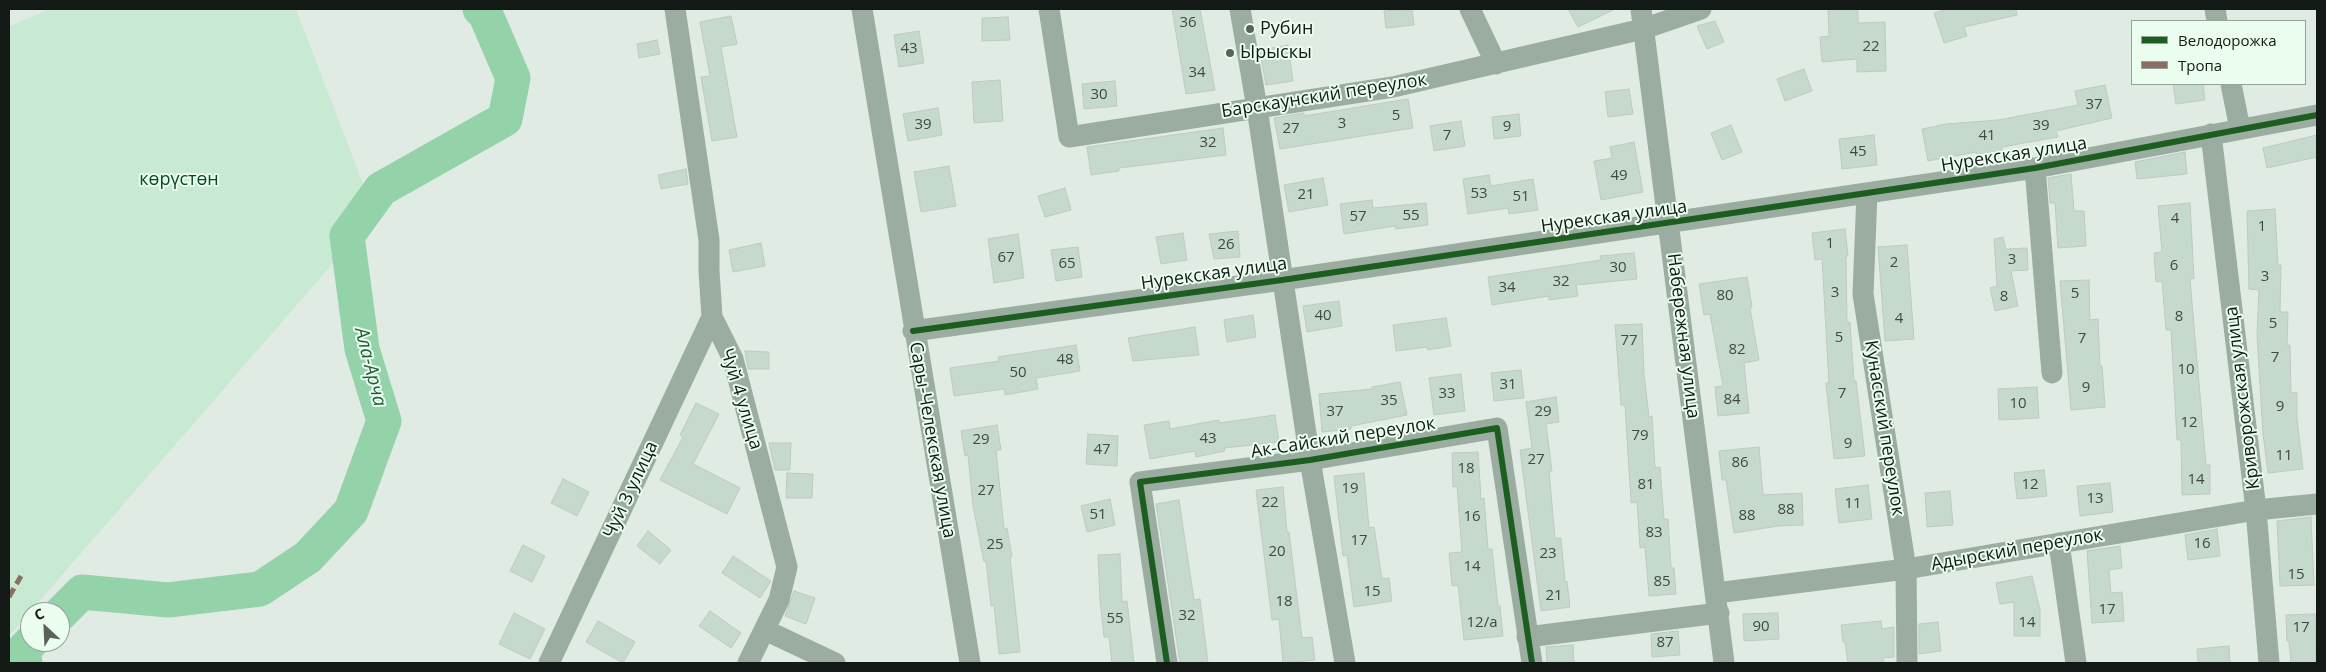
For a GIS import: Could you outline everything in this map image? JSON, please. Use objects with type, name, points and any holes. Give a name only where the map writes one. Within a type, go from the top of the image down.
[{"type":"street","name":"Чуй 4 улица","points":[[675,9],[709,240],[712,317],[733,359],[787,567],[779,600],[748,663]]},
{"type":"street","name":"Сары-Челекская улица","points":[[862,9],[888,159],[913,332],[970,663]]},
{"type":"street","name":"Барскаунский переулок","points":[[1049,9],[1069,137],[1393,87],[1496,64],[1642,19],[1701,9]]},
{"type":"street","points":[[1240,9],[1257,108],[1310,460],[1345,663]]},
{"type":"street","points":[[1470,9],[1496,64]]},
{"type":"street","name":"Набережная улица","points":[[1642,19],[1724,663]]},
{"type":"street","points":[[2230,85],[2240,129]]},
{"type":"street","name":"Нурекская улица","points":[[913,332],[1668,224],[2036,168],[2317,115]]},
{"type":"street","name":"Криворожская улица","points":[[2211,134],[2256,510],[2269,663]]},
{"type":"street","points":[[2036,168],[2052,374]]},
{"type":"street","name":"Кунасский переулок","points":[[1867,193],[1863,294],[1906,569],[1906,663]]},
{"type":"street","name":"Чуй 3 улица","points":[[549,663],[712,317]]},
{"type":"street","name":"Ак-Сайский переулок","points":[[1167,663],[1140,482],[1310,460],[1496,428],[1528,637],[1529,663]]},
{"type":"street","name":"Адырский переулок","points":[[1528,637],[2059,543],[2256,510],[2317,504]]},
{"type":"street","points":[[2059,543],[2076,663]]},
{"type":"street","points":[[765,630],[834,663]]},
{"type":"green space","name":"көрүстөн","points":[[49,9],[296,9],[375,215],[39,602],[20,602],[20,623],[9,636],[9,27]]},
{"type":"building","points":[[1172,9],[1200,9],[1215,90],[1186,94]]},
{"type":"building","points":[[1412,9],[1414,25],[1386,28],[1384,11]]},
{"type":"building","points":[[1568,9],[1615,9],[1578,27]]},
{"type":"building","points":[[1828,9],[1858,9],[1858,23],[1885,22],[1886,71],[1857,72],[1857,59],[1822,62],[1820,37],[1829,36]]},
{"type":"building","points":[[1948,9],[2016,9],[2017,15],[1964,27],[1967,36],[1944,43],[1934,13]]},
{"type":"building","points":[[731,16],[737,44],[721,47],[737,137],[712,141],[701,77],[710,76],[700,22]]},
{"type":"building","points":[[1008,17],[1010,40],[982,41],[982,18]]},
{"type":"building","points":[[1715,21],[1724,42],[1707,49],[1697,26]]},
{"type":"building","points":[[919,31],[924,63],[899,67],[894,35]]},
{"type":"building","points":[[657,40],[660,54],[639,58],[637,44]]},
{"type":"building","points":[[1288,45],[1293,81],[1266,85],[1260,50]]},
{"type":"building","points":[[1804,69],[1812,91],[1785,101],[1777,79]]},
{"type":"building","points":[[1000,80],[1003,121],[974,123],[972,82]]},
{"type":"building","points":[[1115,81],[1117,106],[1084,109],[1082,84]]},
{"type":"building","points":[[2105,85],[2112,118],[2056,131],[2058,137],[2002,147],[2002,151],[1976,154],[1976,152],[1928,161],[1922,129],[1946,124],[1998,120],[2078,105],[2075,91]]},
{"type":"building","points":[[2173,85],[2203,85],[2205,100],[2176,104]]},
{"type":"building","points":[[1629,89],[1633,114],[1608,117],[1605,92]]},
{"type":"building","points":[[1408,99],[1413,128],[1280,149],[1274,118],[1304,113],[1304,116]]},
{"type":"building","points":[[938,108],[942,135],[908,141],[903,114]]},
{"type":"building","points":[[1519,114],[1521,136],[1494,139],[1492,117]]},
{"type":"building","points":[[1461,121],[1465,146],[1434,151],[1430,126]]},
{"type":"building","points":[[1731,125],[1742,152],[1722,160],[1711,133]]},
{"type":"building","points":[[1223,128],[1226,155],[1119,168],[1119,171],[1091,175],[1087,147]]},
{"type":"building","points":[[1874,135],[1877,165],[1842,169],[1839,139]]},
{"type":"building","points":[[2317,135],[2317,157],[2267,168],[2263,148]]},
{"type":"building","points":[[1634,142],[1643,192],[1601,200],[1594,161],[1612,158],[1610,147]]},
{"type":"building","points":[[2185,152],[2187,174],[2137,179],[2135,162]]},
{"type":"building","points":[[949,166],[956,206],[921,212],[914,172]]},
{"type":"building","points":[[686,169],[688,184],[661,189],[658,175]]},
{"type":"building","points":[[2071,174],[2074,211],[2084,211],[2086,246],[2058,248],[2055,203],[2050,203],[2048,178]]},
{"type":"building","points":[[1489,175],[1491,186],[1533,179],[1538,210],[1509,214],[1508,208],[1468,214],[1463,179]]},
{"type":"building","points":[[1323,178],[1328,205],[1289,212],[1284,185]]},
{"type":"building","points":[[1065,188],[1071,210],[1045,217],[1038,196]]},
{"type":"building","points":[[1372,200],[1373,208],[1426,203],[1428,225],[1396,229],[1395,226],[1344,234],[1340,204]]},
{"type":"building","points":[[2190,203],[2194,278],[2190,279],[2206,465],[2210,465],[2210,494],[2182,495],[2181,440],[2177,440],[2171,330],[2166,330],[2162,281],[2156,282],[2154,253],[2162,252],[2158,206]]},
{"type":"building","points":[[2275,209],[2278,265],[2281,265],[2280,312],[2288,312],[2287,345],[2290,345],[2291,393],[2297,392],[2297,419],[2303,469],[2268,473],[2263,434],[2257,335],[2259,290],[2249,289],[2247,211]]},
{"type":"building","points":[[1845,229],[1848,256],[1846,256],[1847,322],[1850,322],[1854,381],[1856,381],[1865,456],[1834,459],[1826,383],[1829,383],[1822,259],[1815,260],[1812,233]]},
{"type":"building","points":[[1238,231],[1240,257],[1214,259],[1209,234]]},
{"type":"building","points":[[1183,233],[1187,260],[1161,264],[1156,237]]},
{"type":"building","points":[[1018,234],[1024,278],[994,283],[988,239]]},
{"type":"building","points":[[2003,237],[2006,249],[2027,248],[2028,270],[2011,271],[2018,306],[1995,311],[1990,288],[1997,286],[1994,239]]},
{"type":"building","points":[[761,243],[765,266],[733,272],[729,250]]},
{"type":"building","points":[[1907,245],[1914,339],[1885,341],[1878,247]]},
{"type":"building","points":[[1078,247],[1082,277],[1056,281],[1051,250]]},
{"type":"building","points":[[1634,253],[1637,279],[1576,285],[1578,296],[1549,300],[1549,296],[1492,305],[1488,277],[1601,260],[1600,256]]},
{"type":"building","points":[[1747,277],[1759,360],[1744,363],[1749,413],[1718,416],[1715,387],[1723,386],[1710,314],[1704,315],[1699,284]]},
{"type":"building","points":[[2089,280],[2090,320],[2098,319],[2100,366],[2102,366],[2105,407],[2071,410],[2060,281]]},
{"type":"building","points":[[1339,301],[1342,326],[1307,332],[1303,306]]},
{"type":"building","points":[[1253,315],[1256,337],[1227,342],[1224,320]]},
{"type":"building","points":[[1446,318],[1451,346],[1428,350],[1427,347],[1396,351],[1393,325]]},
{"type":"building","points":[[1642,324],[1644,374],[1649,417],[1652,416],[1655,468],[1660,467],[1664,519],[1668,519],[1671,568],[1674,568],[1676,594],[1649,596],[1645,547],[1640,548],[1637,502],[1631,503],[1625,405],[1621,405],[1615,325]]},
{"type":"building","points":[[1195,327],[1199,355],[1133,361],[1128,338]]},
{"type":"building","points":[[1076,345],[1080,371],[1036,378],[1038,389],[1005,395],[1004,389],[954,396],[950,368],[999,361],[998,357]]},
{"type":"building","points":[[745,351],[769,352],[769,369],[748,369]]},
{"type":"building","points":[[1521,370],[1524,398],[1494,401],[1491,373]]},
{"type":"building","points":[[1461,374],[1465,411],[1434,415],[1429,378]]},
{"type":"building","points":[[1400,382],[1407,415],[1351,426],[1351,429],[1322,432],[1319,394],[1372,389],[1372,387]]},
{"type":"building","points":[[2037,387],[2039,418],[1999,420],[1998,389]]},
{"type":"building","points":[[1556,397],[1559,422],[1546,424],[1552,471],[1549,471],[1555,538],[1561,538],[1565,582],[1567,581],[1570,607],[1541,611],[1520,450],[1532,448],[1526,402]]},
{"type":"building","points":[[696,403],[719,414],[693,464],[740,488],[727,514],[660,480],[683,437],[680,435]]},
{"type":"building","points":[[1275,415],[1279,442],[1224,448],[1225,451],[1196,457],[1195,451],[1150,459],[1144,425],[1169,421],[1170,429],[1219,420],[1219,423]]},
{"type":"building","points":[[997,425],[1001,450],[996,450],[1004,529],[1007,528],[1012,557],[1010,557],[1020,652],[999,654],[994,605],[991,606],[986,561],[984,562],[973,506],[968,455],[965,456],[961,431]]},
{"type":"building","points":[[1088,434],[1118,436],[1117,466],[1086,464]]},
{"type":"building","points":[[769,443],[791,443],[790,470],[775,470]]},
{"type":"building","points":[[1759,447],[1763,495],[1802,493],[1803,525],[1778,526],[1734,533],[1726,480],[1722,480],[1719,451]]},
{"type":"building","points":[[1478,452],[1481,499],[1484,498],[1488,549],[1492,549],[1503,636],[1464,640],[1458,585],[1452,586],[1449,553],[1462,552],[1457,486],[1453,487],[1452,453]]},
{"type":"building","points":[[2044,470],[2047,496],[2017,499],[2014,473]]},
{"type":"building","points":[[787,473],[813,474],[812,498],[786,498]]},
{"type":"building","points":[[1364,473],[1369,528],[1374,527],[1382,579],[1389,578],[1392,601],[1354,607],[1347,555],[1343,556],[1334,476]]},
{"type":"building","points":[[563,479],[589,492],[577,516],[551,503]]},
{"type":"building","points":[[2110,483],[2113,512],[2080,516],[2077,486]]},
{"type":"building","points":[[1868,485],[1872,519],[1839,523],[1835,489]]},
{"type":"building","points":[[1283,487],[1287,532],[1289,532],[1302,638],[1312,637],[1315,660],[1283,663],[1279,619],[1272,620],[1256,490]]},
{"type":"building","points":[[1950,491],[1953,525],[1927,527],[1925,493]]},
{"type":"building","points":[[1110,499],[1115,525],[1087,532],[1081,506]]},
{"type":"building","points":[[1179,500],[1194,600],[1200,599],[1208,663],[1180,663],[1156,504]]},
{"type":"building","points":[[2311,517],[2314,585],[2280,586],[2277,521]]},
{"type":"building","points":[[2217,529],[2220,556],[2188,560],[2185,535]]},
{"type":"building","points":[[648,531],[671,550],[660,564],[637,546]]},
{"type":"building","points":[[523,545],[545,556],[532,582],[510,571]]},
{"type":"building","points":[[2120,546],[2122,568],[2109,570],[2111,593],[2122,592],[2124,621],[2092,623],[2087,551]]},
{"type":"building","points":[[1120,554],[1122,602],[1127,601],[1134,663],[1112,663],[1109,637],[1104,637],[1098,555]]},
{"type":"building","points":[[733,556],[771,581],[760,598],[722,573]]},
{"type":"building","points":[[2032,576],[2040,610],[2040,636],[2014,636],[2014,602],[2000,604],[1996,583]]},
{"type":"building","points":[[794,591],[815,598],[806,624],[785,616]]},
{"type":"building","points":[[710,611],[741,633],[731,648],[699,626]]},
{"type":"building","points":[[514,613],[545,629],[530,659],[499,644]]},
{"type":"building","points":[[1778,613],[1779,639],[1744,641],[1743,614]]},
{"type":"building","points":[[2315,614],[2316,663],[2291,663],[2289,641],[2287,641],[2286,615]]},
{"type":"building","points":[[598,621],[635,642],[623,663],[586,642]]},
{"type":"building","points":[[1881,621],[1882,629],[1894,627],[1894,657],[1883,658],[1884,663],[1848,663],[1841,625]]},
{"type":"building","points":[[1938,622],[1941,651],[1919,654],[1919,624]]},
{"type":"building","points":[[1678,631],[1680,655],[1652,657],[1651,634]]},
{"type":"building","points":[[1573,645],[1574,663],[1547,663],[1546,647]]},
{"type":"building","points":[[2229,646],[2230,663],[2198,663],[2197,649]]},
{"type":"waterway","name":"Ала-Арча","points":[[70,604],[82,592],[168,600],[260,589],[308,557],[351,511],[384,421],[362,349],[347,236],[381,189],[505,119],[513,78],[485,13],[480,9]]},
{"type":"waterway","name":"Ала-Арча","points":[[23,652],[25,663]]},
{"type":"marked path","points":[[9,597],[21,576]]},
{"type":"cycle path","points":[[913,331],[1282,280],[2035,168],[2317,115]]},
{"type":"cycle path","points":[[1167,663],[1140,482],[1310,460],[1497,428],[1532,663]]},
{"type":"place","name":"Рубин","points":[[1250,29]]},
{"type":"place","name":"Ырыскы","points":[[1230,53]]}]
